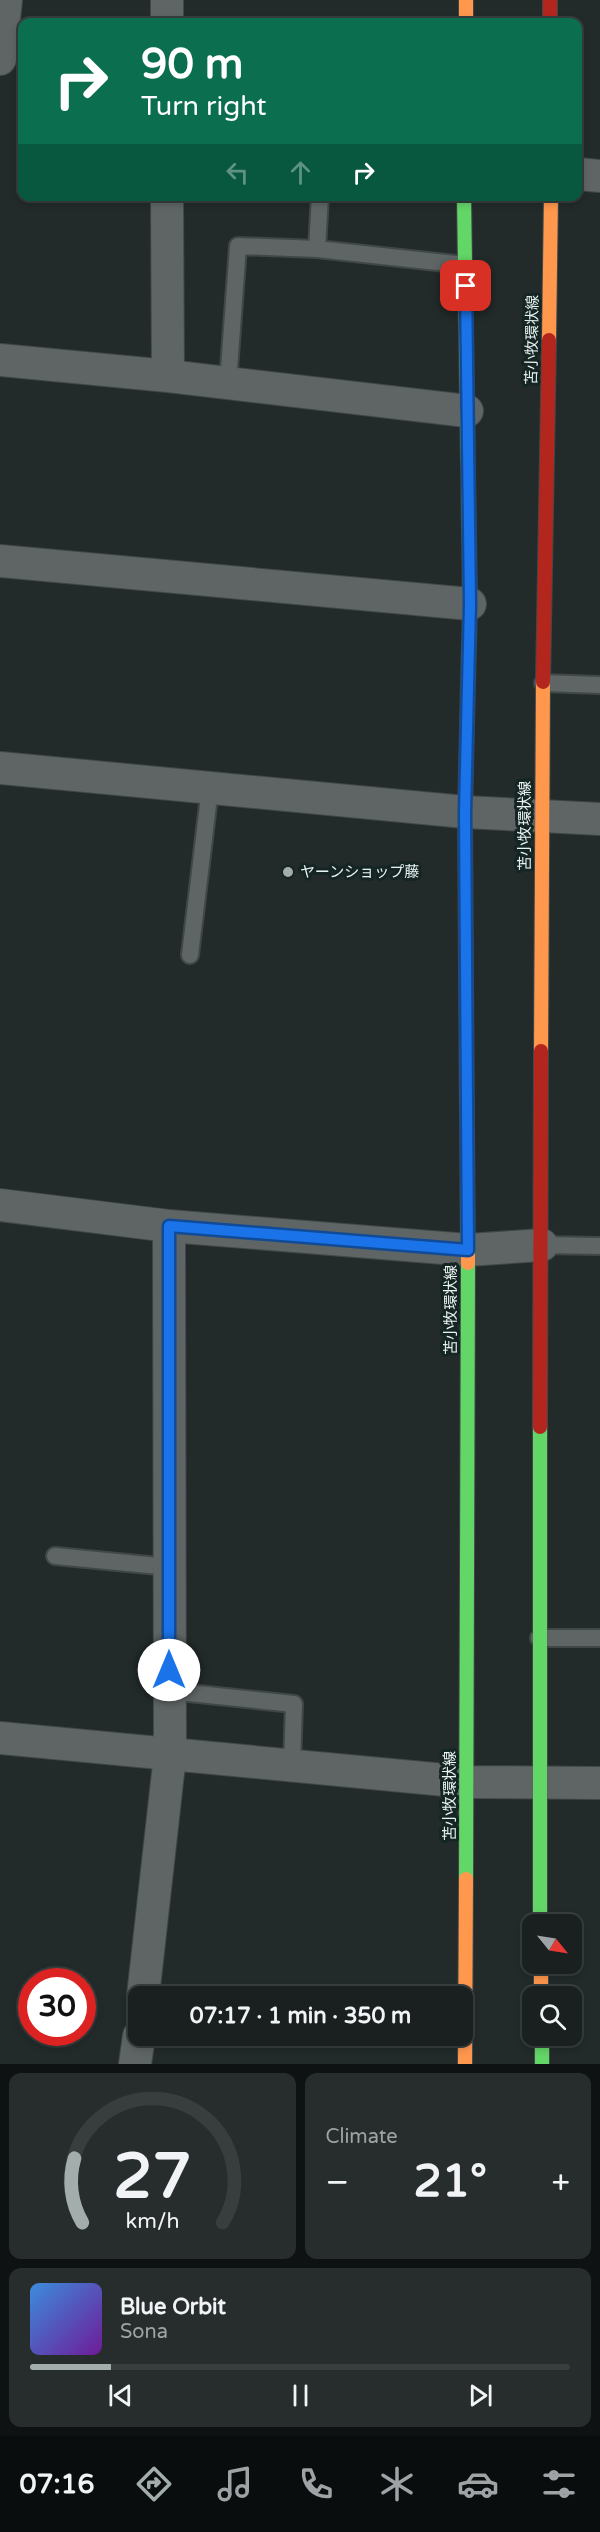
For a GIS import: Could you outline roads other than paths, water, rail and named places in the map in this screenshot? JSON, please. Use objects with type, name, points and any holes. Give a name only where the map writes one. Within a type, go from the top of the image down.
[{"type":"main road","points":[[466,0],[466,18]]},
{"type":"main road","points":[[550,0],[550,18]]},
{"type":"main road","name":"苫小牧環状線","points":[[464,201],[470,604],[465,812],[468,1250],[465,2064]]},
{"type":"main road","name":"苫小牧環状線","points":[[540,1914],[541,815],[551,201]]},
{"type":"main road","points":[[542,2046],[542,2064]]},
{"type":"street","points":[[0,59],[6,0]]},
{"type":"street","points":[[167,0],[167,18]]},
{"type":"street","points":[[582,174],[600,176]]},
{"type":"street","points":[[167,201],[168,376]]},
{"type":"street","points":[[0,360],[168,376],[467,411]]},
{"type":"street","points":[[0,561],[470,604]]},
{"type":"street","points":[[0,768],[465,812],[600,819]]},
{"type":"street","points":[[0,1205],[169,1226],[468,1250],[542,1245]]},
{"type":"street","points":[[144,1986],[170,1755],[169,1226]]},
{"type":"street","points":[[0,1738],[466,1782],[600,1783]]},
{"type":"street","points":[[135,2064],[138,2046]]},
{"type":"lane","points":[[317,249],[320,201]]},
{"type":"lane","points":[[228,383],[238,246],[317,249],[465,265]]},
{"type":"lane","points":[[543,683],[600,685]]},
{"type":"lane","points":[[190,954],[210,788]]},
{"type":"lane","points":[[542,1245],[600,1246]]},
{"type":"lane","points":[[55,1556],[169,1567]]},
{"type":"lane","points":[[539,1638],[600,1638]]},
{"type":"lane","points":[[169,1691],[294,1704],[292,1766]]},
{"type":"place","name":"ヤーンショップ藤","points":[[288,872]]}]
